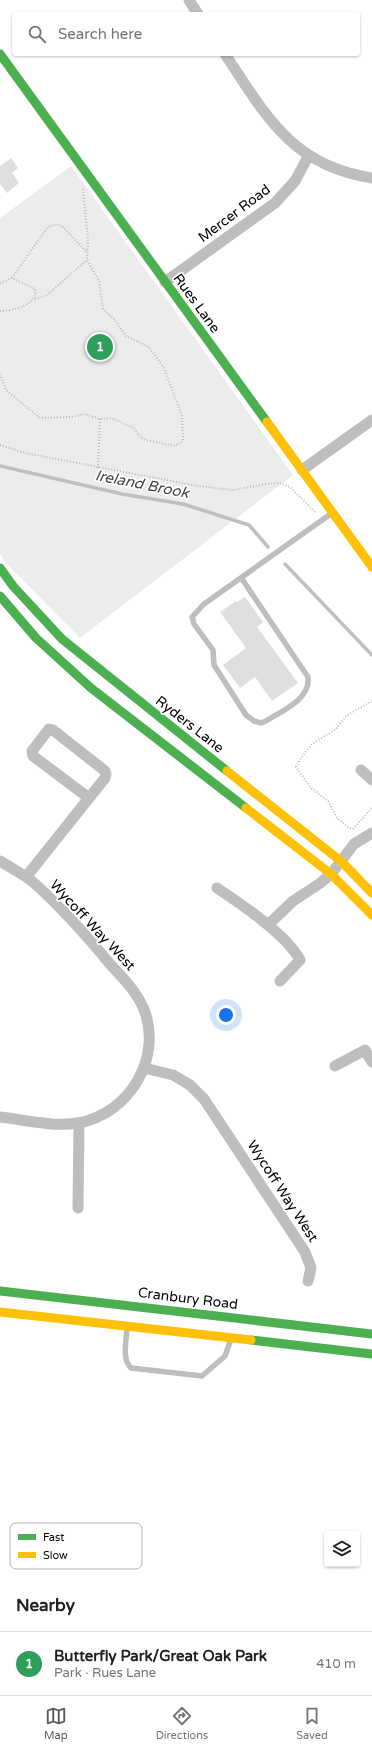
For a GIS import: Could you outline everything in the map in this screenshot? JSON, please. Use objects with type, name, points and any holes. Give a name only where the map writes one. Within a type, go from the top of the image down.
[{"type":"main road","name":"Rues Lane","points":[[0,54],[372,567]]},
{"type":"main road","name":"Ryders Lane","points":[[0,568],[13,586],[62,639],[342,862],[372,892]]},
{"type":"main road","points":[[0,596],[36,638],[91,688],[332,874],[372,915]]},
{"type":"main road","name":"Cranbury Road","points":[[0,1290],[372,1334]]},
{"type":"main road","points":[[0,1312],[372,1354]]},
{"type":"street","points":[[189,0],[197,12]]},
{"type":"street","points":[[226,56],[275,127],[287,139],[309,155],[328,166],[344,172],[372,178]]},
{"type":"street","name":"Mercer Road","points":[[164,282],[275,203],[295,181],[309,155]]},
{"type":"street","points":[[302,470],[372,420]]},
{"type":"street","points":[[26,878],[105,778],[106,774],[105,771],[53,730],[48,729],[32,751],[33,756],[89,798]]},
{"type":"street","points":[[361,770],[372,780]]},
{"type":"street","points":[[268,925],[293,901],[332,874],[354,844],[372,833]]},
{"type":"street","name":"Wycoff Way West","points":[[0,861],[26,878],[80,928],[135,993],[143,1008],[148,1025],[148,1052],[144,1068],[133,1088],[118,1104],[104,1114],[79,1123],[61,1124],[0,1117]]},
{"type":"street","points":[[217,888],[268,925],[296,952],[300,960],[280,981]]},
{"type":"street","points":[[335,1066],[365,1050],[372,1062]]},
{"type":"street","name":"Wycoff Way West","points":[[144,1068],[164,1072],[182,1080],[190,1085],[208,1102],[305,1252],[311,1268],[308,1281]]},
{"type":"street","points":[[78,1208],[79,1123]]},
{"type":"lane","points":[[242,579],[308,677],[309,683],[305,695],[266,722],[260,723],[254,721],[246,715],[214,665],[213,650],[194,624],[192,617],[204,604],[242,579],[332,513]]},
{"type":"lane","points":[[128,1326],[125,1357],[126,1363],[130,1368],[202,1376],[225,1356],[232,1338]]},
{"type":"path","points":[[0,374],[6,390],[40,418],[72,418],[85,414],[100,419],[111,418],[134,428],[139,436],[146,440],[175,446],[183,441],[182,416],[164,368],[149,347],[126,336],[114,319],[103,309],[99,281],[87,260],[88,240],[82,180],[88,176]]},
{"type":"path","points":[[0,283],[12,278],[48,227],[56,224],[62,226],[87,252]]},
{"type":"path","points":[[0,311],[18,308],[35,299],[46,296],[87,260]]},
{"type":"path","points":[[12,278],[35,289],[35,299]]},
{"type":"path","points":[[98,468],[100,419]]},
{"type":"path","points":[[0,445],[25,453],[198,486],[233,490],[279,483],[290,487],[315,512]]},
{"type":"path","points":[[372,701],[346,716],[336,729],[312,744],[296,767],[311,788],[328,801],[337,818],[349,828],[353,829],[372,808]]},
{"type":"shaded area","points":[[71,166],[293,475],[80,638],[6,563],[0,554],[0,218]]},
{"type":"building","points":[[11,158],[18,168],[12,173],[19,183],[7,193],[0,184],[0,166]]},
{"type":"building","points":[[245,597],[263,622],[257,627],[298,683],[272,701],[255,677],[240,688],[223,665],[246,648],[220,612],[236,601],[237,602]]},
{"type":"waterway","name":"Ireland Brook","points":[[0,466],[122,494],[183,504],[249,525],[268,547]]},
{"type":"waterway","name":"Ireland Brook","points":[[285,564],[372,655]]},
{"type":"traffic: fast","points":[[0,54],[267,422]]},
{"type":"traffic: fast","points":[[0,568],[13,586],[62,639],[227,771]]},
{"type":"traffic: fast","points":[[0,596],[36,638],[91,688],[246,808]]},
{"type":"traffic: fast","points":[[0,1291],[372,1334]]},
{"type":"traffic: fast","points":[[251,1340],[372,1354]]},
{"type":"traffic: slow","points":[[267,422],[372,567]]},
{"type":"traffic: slow","points":[[227,771],[342,862],[372,893]]},
{"type":"traffic: slow","points":[[246,808],[331,874],[372,915]]},
{"type":"traffic: slow","points":[[0,1312],[251,1340]]},
{"type":"place","name":"Butterfly Park/Great Oak Park","points":[[100,347]]}]
